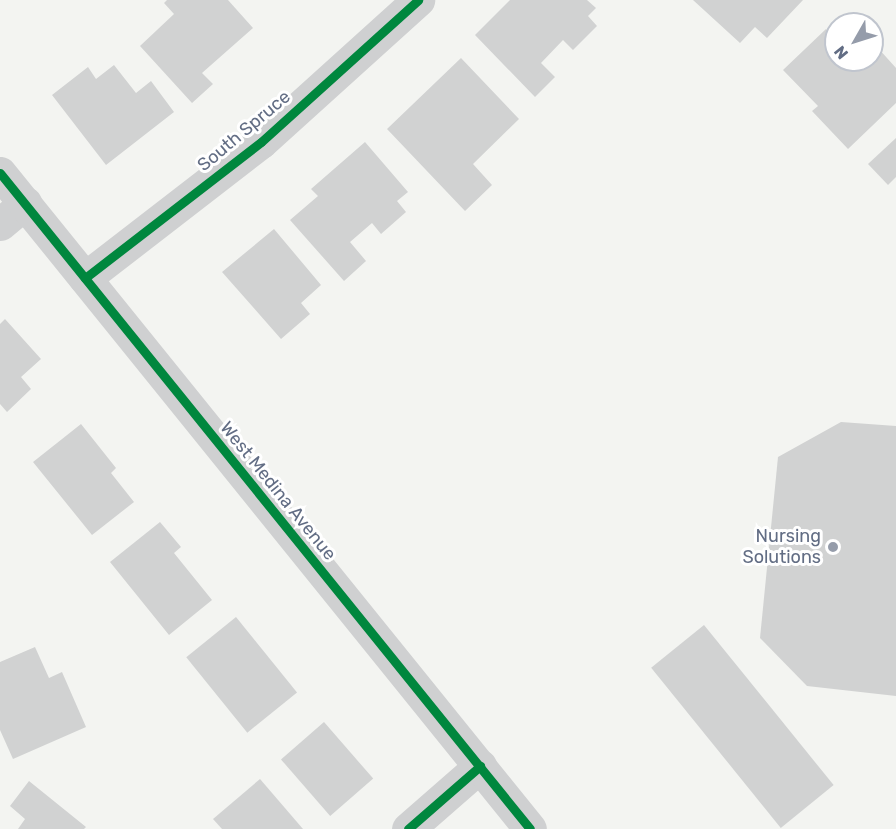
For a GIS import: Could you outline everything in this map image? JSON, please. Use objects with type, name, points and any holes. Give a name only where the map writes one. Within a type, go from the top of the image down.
[{"type":"street","name":"South Spruce","points":[[85,278],[261,142],[418,0]]},
{"type":"street","name":"West Medina Avenue","points":[[0,172],[530,829]]},
{"type":"street","points":[[0,224],[25,203]]},
{"type":"street","points":[[408,829],[480,766]]},
{"type":"building","points":[[167,0],[228,0],[253,28],[202,73],[213,84],[192,103],[140,46],[174,14],[164,3]]},
{"type":"building","points":[[510,0],[587,0],[596,8],[588,16],[597,26],[573,50],[563,40],[541,63],[555,77],[535,97],[475,35]]},
{"type":"building","points":[[693,0],[803,0],[767,38],[755,27],[740,43]]},
{"type":"building","points":[[824,31],[824,72],[884,72],[884,55],[896,68],[896,103],[848,149],[812,111],[818,106],[783,70]]},
{"type":"building","points":[[461,58],[519,119],[473,164],[492,185],[465,211],[387,129]]},
{"type":"building","points":[[114,65],[136,93],[151,81],[174,112],[106,165],[52,95],[88,67],[96,79]]},
{"type":"building","points":[[896,138],[896,177],[888,185],[868,164]]},
{"type":"building","points":[[365,142],[408,192],[397,201],[406,212],[381,234],[372,223],[350,242],[366,261],[344,281],[290,220],[318,196],[311,189]]},
{"type":"building","points":[[274,229],[321,285],[301,303],[310,314],[281,339],[222,272]]},
{"type":"building","points":[[5,319],[41,359],[21,377],[31,389],[7,412],[0,404],[0,324]]},
{"type":"building","name":"Nursing Solutions","points":[[841,422],[896,426],[896,696],[807,686],[760,638],[778,457]]},
{"type":"building","points":[[81,424],[116,468],[111,473],[134,502],[92,535],[33,462]]},
{"type":"building","points":[[160,522],[181,547],[174,553],[212,600],[169,635],[110,562]]},
{"type":"building","points":[[236,617],[297,692],[247,733],[186,657]]},
{"type":"building","points":[[704,625],[834,785],[781,828],[651,668]]},
{"type":"building","points":[[35,647],[49,678],[62,672],[86,727],[13,759],[0,730],[0,662]]},
{"type":"building","points":[[324,722],[373,779],[330,816],[281,759]]},
{"type":"building","points":[[260,779],[303,829],[222,829],[213,819]]},
{"type":"building","points":[[29,781],[86,827],[84,829],[18,829],[25,819],[10,806]]},
{"type":"cycle path","points":[[85,278],[261,142],[418,0]]},
{"type":"cycle path","points":[[0,173],[530,829]]},
{"type":"cycle path","points":[[408,829],[480,766]]},
{"type":"place","name":"Nursing Solutions","points":[[833,547]]}]
